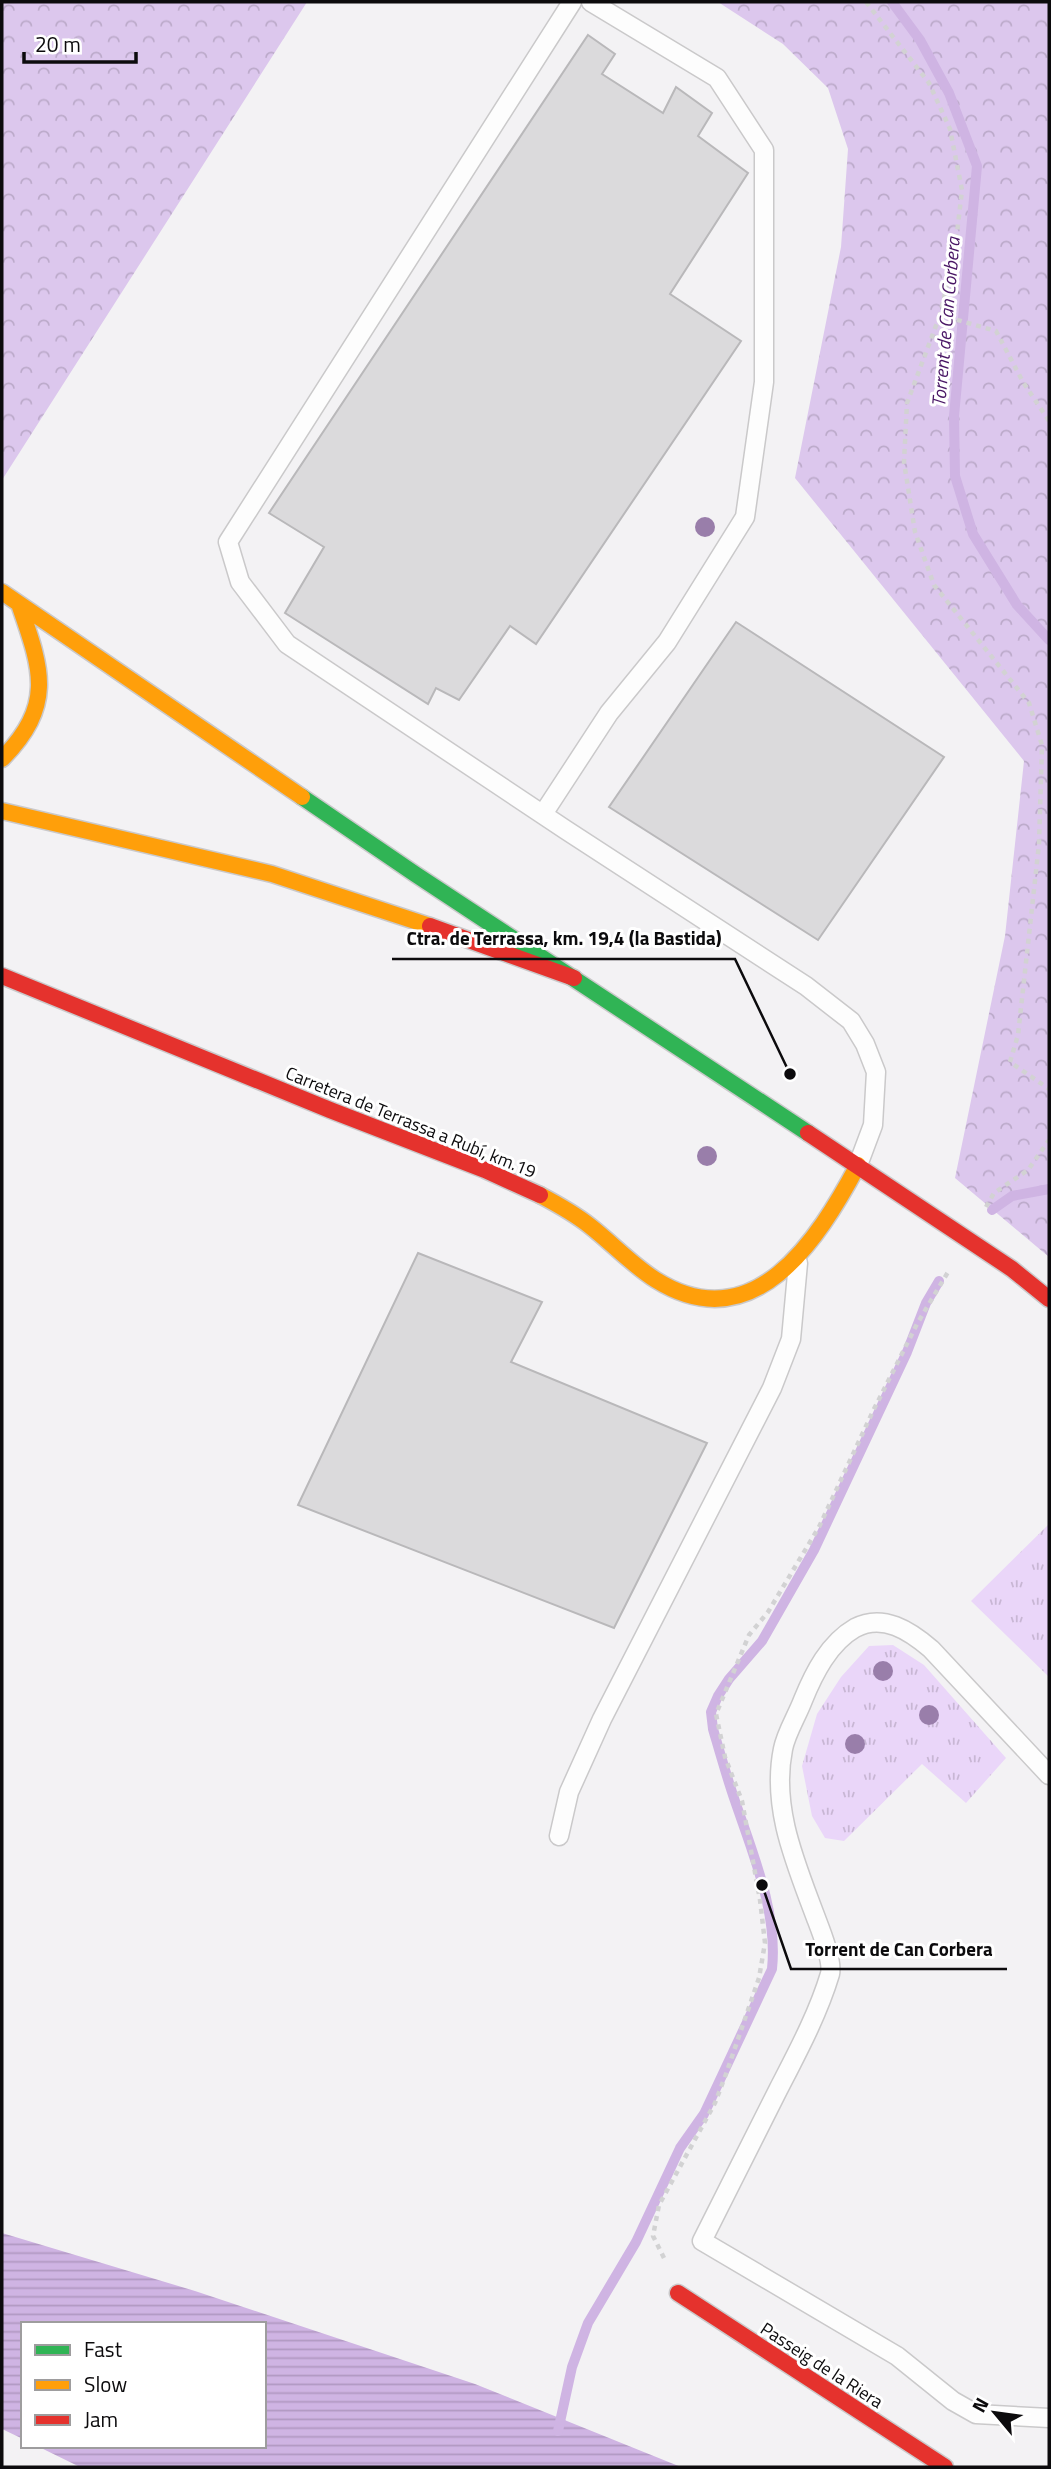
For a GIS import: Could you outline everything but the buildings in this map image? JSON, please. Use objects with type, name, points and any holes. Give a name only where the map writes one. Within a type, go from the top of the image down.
[{"type":"main road","points":[[2,592],[415,874],[858,1165],[1012,1269],[1049,1299]]},
{"type":"main road","points":[[2,759],[24,733],[39,695],[40,672],[19,604]]},
{"type":"main road","points":[[2,811],[36,821],[217,859],[334,892],[574,978]]},
{"type":"main road","name":"Carretera de Terrassa a Rubí, km.19","points":[[2,976],[503,1178],[575,1216],[665,1288],[691,1296],[716,1300],[739,1297],[759,1289],[799,1256],[831,1213],[858,1165]]},
{"type":"main road","name":"Passeig de la Riera","points":[[678,2293],[945,2467]]},
{"type":"lane","points":[[572,2],[228,542],[240,582],[287,644],[806,986],[850,1021],[865,1044],[876,1072],[873,1125],[858,1165]]},
{"type":"lane","points":[[543,814],[609,713],[667,642],[745,517],[764,382],[764,150],[717,78],[591,2]]},
{"type":"lane","points":[[559,1836],[569,1792],[602,1718],[772,1388],[791,1339],[799,1256]]},
{"type":"lane","points":[[1049,1775],[931,1649],[916,1635],[898,1625],[876,1622],[856,1628],[839,1640],[826,1655],[809,1686],[783,1748],[781,1804],[786,1834],[824,1939],[831,1970],[806,2034],[702,2241],[897,2356],[953,2401],[976,2414],[1049,2418]]},
{"type":"path","points":[[866,2],[929,83],[950,129],[962,190],[955,250],[940,315],[907,403],[904,462],[915,532],[934,584],[1029,704],[1042,745],[1040,844],[1019,1025],[1010,1062],[1049,1089]]},
{"type":"path","points":[[940,315],[996,331],[1023,382],[1049,421]]},
{"type":"green space","points":[[2,2],[307,2],[2,480]]},
{"type":"green space","points":[[718,2],[1049,2],[1049,1257],[955,1178],[1005,936],[1024,761],[795,478],[841,247],[848,149],[828,88],[783,44]]},
{"type":"green space","points":[[1049,1524],[1049,1677],[971,1601]]},
{"type":"green space","points":[[893,1645],[924,1665],[1006,1758],[966,1803],[922,1764],[844,1841],[825,1838],[812,1816],[802,1766],[817,1714],[841,1677],[869,1646]]},
{"type":"shaded area","points":[[2,2233],[195,2291],[475,2384],[681,2467],[80,2467],[41,2448],[266,2448],[266,2322],[21,2322],[21,2438],[2,2429]]},
{"type":"waterway","name":"Torrent de Can Corbera","points":[[892,2],[920,40],[949,93],[977,166],[954,416],[955,476],[973,534],[1017,605],[1049,640]]},
{"type":"waterway","name":"Torrent de Can Corbera","points":[[992,1210],[1012,1196],[1049,1189]]},
{"type":"waterway","name":"Torrent de Can Corbera","points":[[558,2431],[572,2367],[588,2323],[636,2242],[680,2148],[704,2114],[772,1969],[773,1948],[768,1905],[713,1729],[711,1712],[729,1679],[762,1641],[814,1550],[907,1352],[926,1303],[939,1281]]},
{"type":"traffic: fast","points":[[302,797],[808,1133]]},
{"type":"traffic: slow","points":[[2,592],[302,797]]},
{"type":"traffic: slow","points":[[2,759],[31,721],[39,685],[38,667],[19,604]]},
{"type":"traffic: slow","points":[[2,811],[272,874],[430,926]]},
{"type":"traffic: slow","points":[[540,1195],[584,1222],[656,1280],[691,1296],[723,1298],[752,1290],[779,1274],[823,1223],[858,1165]]},
{"type":"traffic: jam","points":[[430,926],[574,978]]},
{"type":"traffic: jam","points":[[2,976],[485,1170],[540,1195]]},
{"type":"traffic: jam","points":[[808,1133],[1012,1269],[1049,1299]]},
{"type":"traffic: jam","points":[[678,2293],[945,2467]]},
{"type":"place","name":"Ctra. de Terrassa, km. 19,4 (la Bastida)","points":[[790,1074]]},
{"type":"place","name":"Torrent de Can Corbera","points":[[762,1885]]}]
